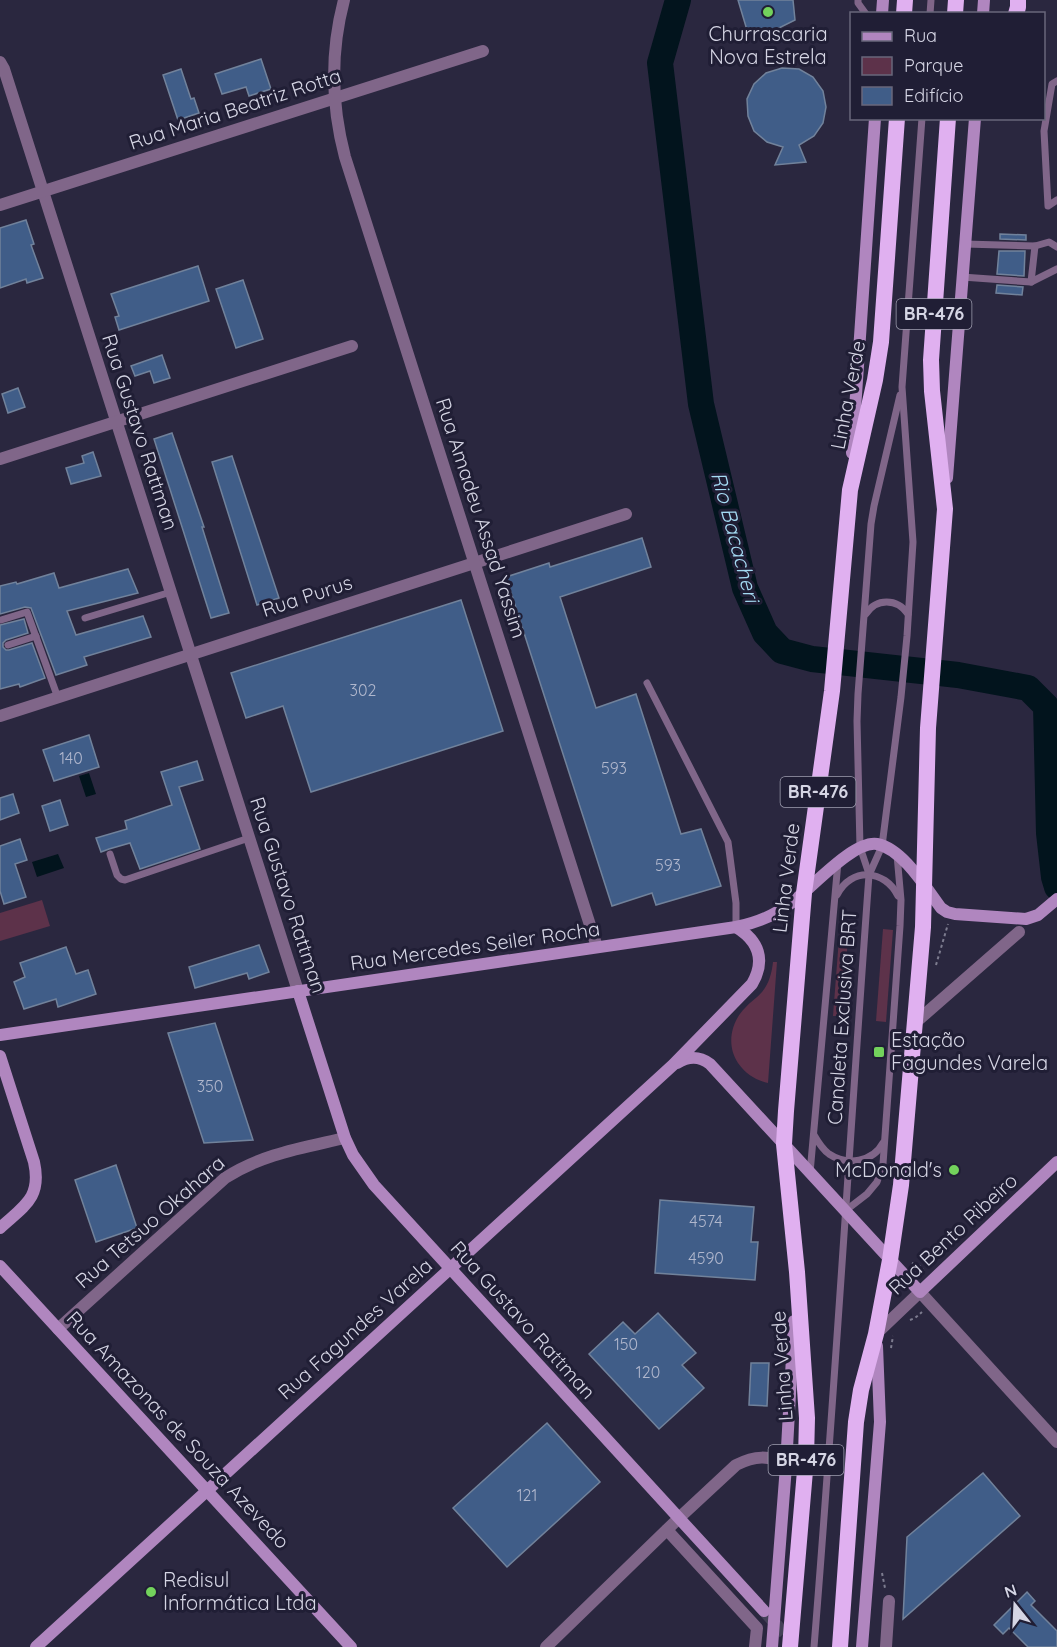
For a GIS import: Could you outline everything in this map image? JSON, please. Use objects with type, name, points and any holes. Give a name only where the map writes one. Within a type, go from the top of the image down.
[{"type":"highway","name":"Linha Verde","points":[[790,1647],[807,1438],[807,1400],[784,1144],[797,959],[832,691],[850,490],[875,380],[881,342],[897,120]]},
{"type":"highway","name":"BR-476","points":[[840,1647],[856,1422],[890,1260],[905,1154],[916,1022],[925,886],[928,746],[945,509],[932,391],[931,360],[948,120]]},
{"type":"main road","points":[[850,490],[875,120]]},
{"type":"main road","points":[[945,509],[975,120]]},
{"type":"main road","points":[[860,847],[871,844],[882,846],[897,855],[915,872],[941,908],[954,914],[1026,919],[1038,915],[1053,902]]},
{"type":"main road","name":"Rua Mercedes Seiler Rocha","points":[[0,1035],[736,927],[758,921],[790,904],[838,862],[860,847]]},
{"type":"main road","name":"Rua Fagundes Varela","points":[[36,1647],[673,1065],[752,984],[757,975],[759,959],[754,942],[736,927]]},
{"type":"main road","name":"Rua Gustavo Rattman","points":[[298,991],[345,1138],[353,1155],[374,1185],[764,1611]]},
{"type":"main road","points":[[0,1056],[37,1178],[32,1196],[0,1228]]},
{"type":"main road","points":[[673,1065],[690,1058],[704,1060],[920,1292]]},
{"type":"main road","name":"Rua Bento Ribeiro","points":[[920,1292],[1057,1162]]},
{"type":"main road","name":"Rua Amazonas de Souza Azevedo","points":[[0,1266],[351,1647]]},
{"type":"main road","points":[[772,1647],[786,1466],[797,1272]]},
{"type":"main road","points":[[862,1647],[880,1422],[876,1334]]},
{"type":"street","name":"Rua Amadeu Assad Yassim","points":[[344,0],[334,51],[334,98],[345,157],[597,947]]},
{"type":"street","name":"Rua Maria Beatriz Rotta","points":[[0,204],[483,51]]},
{"type":"street","name":"Rua Gustavo Rattman","points":[[0,62],[298,991]]},
{"type":"street","points":[[0,459],[352,346]]},
{"type":"street","name":"Rua Purus","points":[[0,716],[626,514]]},
{"type":"street","points":[[916,1022],[1019,932]]},
{"type":"street","name":"Rua Tetsuo Okahara","points":[[58,1329],[225,1178],[268,1156],[345,1138]]},
{"type":"street","points":[[920,1292],[1057,1442]]},
{"type":"street","name":"Rua Bento Ribeiro","points":[[876,1334],[920,1292]]},
{"type":"street","points":[[546,1647],[736,1465],[746,1460],[769,1458],[778,1460],[786,1466]]},
{"type":"street","points":[[667,1530],[757,1628],[755,1647]]},
{"type":"street","points":[[886,1647],[889,1601]]},
{"type":"lane","points":[[1057,81],[1052,84],[1044,131],[1048,206],[1057,200]]},
{"type":"lane","name":"Canaleta Exclusiva BRT","points":[[814,1647],[831,1434],[869,875],[882,846],[907,636],[913,542],[902,387],[922,120]]},
{"type":"lane","points":[[965,244],[1035,246],[1048,242],[1057,247]]},
{"type":"lane","points":[[1031,282],[1035,246]]},
{"type":"lane","points":[[962,277],[1031,282],[1057,269]]},
{"type":"lane","name":"Canaleta Exclusiva BRT","points":[[869,875],[860,847],[858,694],[871,524],[902,387]]},
{"type":"lane","points":[[85,618],[171,592]]},
{"type":"lane","points":[[865,617],[873,606],[886,601],[899,605],[908,616]]},
{"type":"lane","points":[[1,620],[27,612],[58,698]]},
{"type":"lane","points":[[8,645],[36,636]]},
{"type":"lane","points":[[647,683],[728,842],[736,903],[736,927]]},
{"type":"lane","points":[[110,854],[117,875],[126,880],[249,838]]},
{"type":"lane","points":[[845,1211],[878,1182],[884,1164],[901,900],[897,855]]},
{"type":"lane","name":"Canaleta Exclusiva BRT","points":[[810,1173],[838,862]]},
{"type":"lane","points":[[869,875],[883,878],[894,887],[901,900]]},
{"type":"lane","name":"Canaleta Exclusiva BRT","points":[[835,900],[842,886],[854,878],[869,875]]},
{"type":"lane","name":"Canaleta Exclusiva BRT","points":[[814,1135],[828,1153],[838,1159],[849,1161]]},
{"type":"lane","points":[[849,1161],[860,1161],[871,1156],[880,1150],[885,1140]]},
{"type":"path","points":[[933,974],[947,928]]},
{"type":"path","points":[[882,1572],[889,1601]]},
{"type":"green space","points":[[42,900],[50,926],[0,941],[0,913]]},
{"type":"green space","points":[[840,925],[849,925],[842,1016],[833,1016]]},
{"type":"green space","points":[[883,929],[893,930],[886,1022],[876,1021]]},
{"type":"green space","points":[[773,962],[777,962],[768,1083],[751,1076],[741,1067],[734,1056],[731,1041],[736,1020],[764,989],[770,978]]},
{"type":"water","points":[[89,773],[96,794],[86,797],[79,776]]},
{"type":"water","points":[[58,854],[64,868],[37,877],[32,862]]},
{"type":"building","name":"Churrascaria Nova Estrela","points":[[738,0],[793,0],[795,20],[767,34],[747,30]]},
{"type":"building","points":[[261,59],[271,89],[249,96],[246,87],[222,94],[215,74]]},
{"type":"building","points":[[782,68],[799,69],[813,77],[823,91],[826,107],[823,123],[814,136],[799,145],[806,162],[775,165],[783,147],[767,142],[754,131],[748,116],[747,99],[754,84],[766,73]]},
{"type":"building","points":[[181,69],[191,99],[194,98],[199,113],[178,120],[163,75]]},
{"type":"building","points":[[26,220],[34,244],[31,245],[43,278],[27,283],[26,279],[0,288],[0,228]]},
{"type":"building","points":[[1000,234],[1026,235],[1026,240],[1000,239]]},
{"type":"building","points":[[999,251],[1025,251],[1024,276],[997,274]]},
{"type":"building","points":[[198,266],[209,301],[119,330],[115,317],[119,316],[111,294]]},
{"type":"building","points":[[243,280],[263,339],[236,348],[216,289]]},
{"type":"building","points":[[997,285],[1023,287],[1022,295],[996,293]]},
{"type":"building","points":[[162,355],[170,378],[154,383],[150,371],[135,376],[131,366]]},
{"type":"building","points":[[18,388],[25,407],[8,413],[2,394]]},
{"type":"building","points":[[172,433],[204,527],[202,527],[229,613],[211,618],[154,439]]},
{"type":"building","points":[[93,452],[101,476],[71,484],[66,468],[84,463],[82,456]]},
{"type":"building","points":[[232,456],[279,598],[257,605],[212,462]]},
{"type":"building","points":[[642,538],[651,567],[560,597],[596,708],[636,694],[681,834],[701,829],[721,886],[656,905],[652,893],[612,906],[506,577],[549,563],[550,567]]},
{"type":"building","points":[[128,569],[138,593],[67,611],[76,635],[143,616],[151,637],[84,657],[87,665],[56,675],[31,608],[25,607],[0,614],[0,586],[16,582],[17,584],[54,573],[59,588]]},
{"type":"building","points":[[461,600],[503,731],[311,792],[283,706],[246,718],[231,673]]},
{"type":"building","points":[[24,619],[28,633],[6,640],[3,647],[9,650],[32,643],[45,678],[20,687],[19,684],[0,689],[0,625]]},
{"type":"building","points":[[89,735],[99,767],[54,781],[43,750]]},
{"type":"building","points":[[197,761],[203,780],[179,787],[200,849],[140,869],[130,843],[101,852],[96,838],[127,829],[125,821],[172,805],[161,772]]},
{"type":"building","points":[[13,794],[19,813],[0,820],[0,798]]},
{"type":"building","points":[[60,800],[68,825],[50,831],[42,806]]},
{"type":"building","points":[[20,839],[27,860],[15,864],[26,897],[4,904],[0,891],[0,846]]},
{"type":"building","points":[[259,945],[269,972],[249,979],[247,973],[195,988],[189,967]]},
{"type":"building","points":[[66,947],[76,974],[88,970],[96,994],[58,1007],[56,999],[24,1009],[14,982],[25,977],[20,963]]},
{"type":"building","points":[[215,1023],[253,1140],[204,1143],[168,1033]]},
{"type":"building","points":[[116,1165],[137,1228],[96,1242],[75,1180]]},
{"type":"building","points":[[660,1200],[754,1207],[751,1242],[758,1242],[755,1280],[655,1273]]},
{"type":"building","points":[[658,1313],[696,1353],[682,1365],[704,1388],[659,1429],[589,1354],[623,1322],[635,1334]]},
{"type":"building","points":[[751,1363],[769,1363],[767,1406],[749,1405]]},
{"type":"building","points":[[547,1423],[600,1482],[507,1567],[453,1508]]},
{"type":"building","points":[[983,1473],[1020,1516],[903,1619],[907,1537]]},
{"type":"building","points":[[1027,1592],[1035,1601],[1031,1605],[1057,1631],[1057,1647],[1028,1647],[1009,1628],[1003,1634],[994,1625]]},
{"type":"waterway","name":"Rio Bacacheri","points":[[678,0],[660,63],[701,404],[745,588],[765,633],[782,651],[812,659],[958,675],[1028,688],[1046,706],[1049,833],[1057,887]]},
{"type":"tunnel","points":[[764,1611],[794,1644]]},
{"type":"place","name":"Churrascaria Nova Estrela","points":[[768,12]]},
{"type":"place","name":"Estação Fagundes Varela","points":[[879,1052]]},
{"type":"place","name":"McDonald's","points":[[954,1170]]},
{"type":"place","name":"Redisul Informática Ltda","points":[[151,1592]]}]
